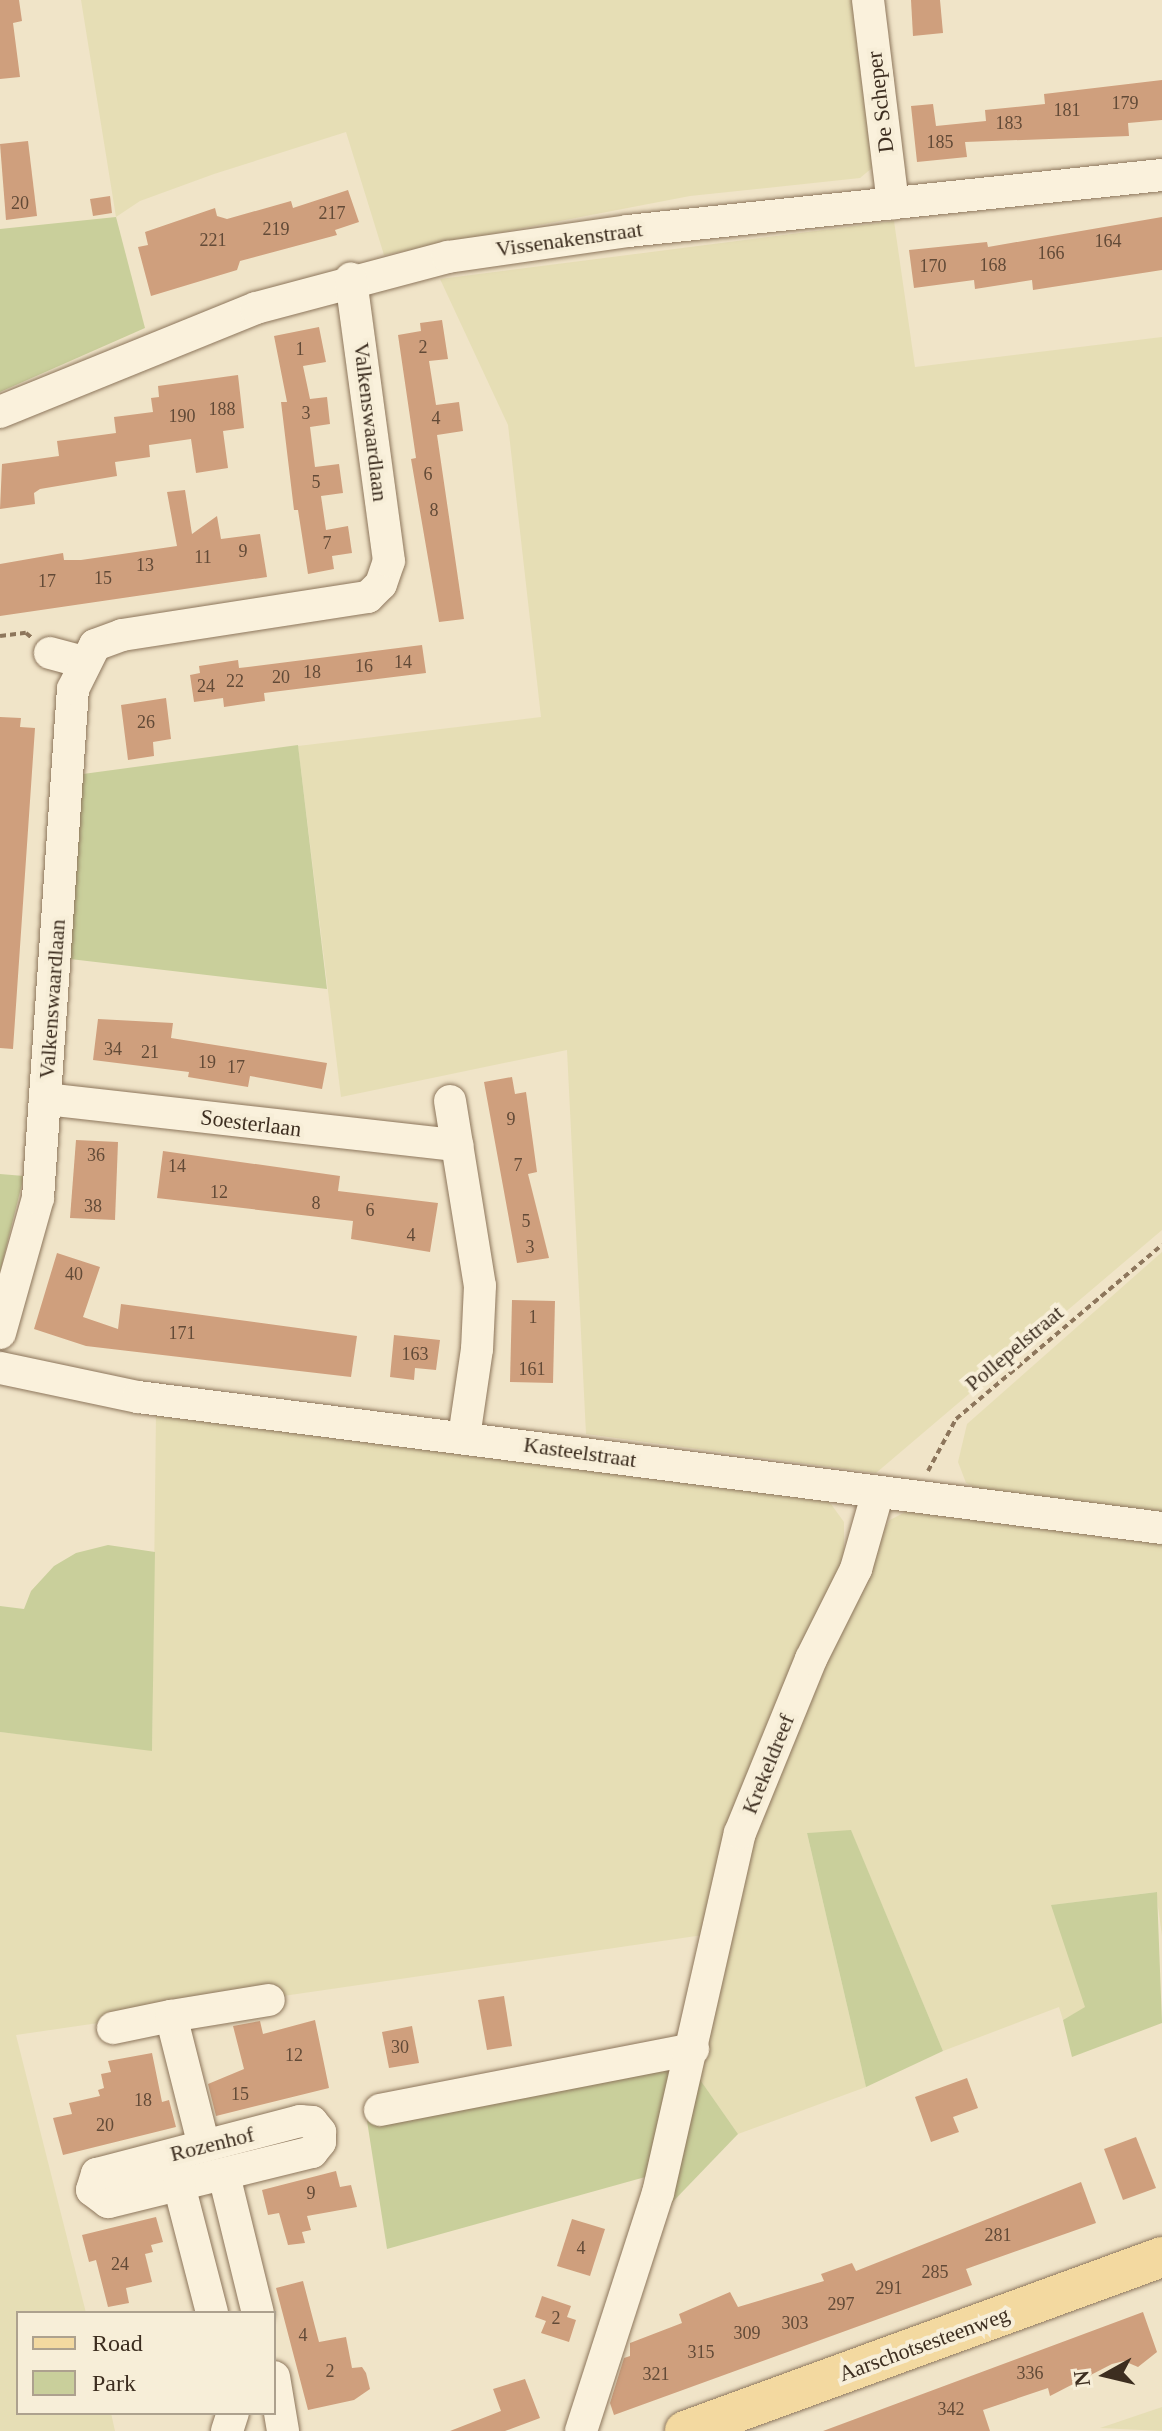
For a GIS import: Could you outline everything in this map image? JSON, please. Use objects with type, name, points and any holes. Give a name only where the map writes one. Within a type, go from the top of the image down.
[{"type":"main road","name":"Aarschotsesteenweg","points":[[685,2431],[1162,2257]]},
{"type":"street","name":"De Scheper","points":[[868,0],[893,203]]},
{"type":"street","name":"Vissenakenstraat","points":[[0,412],[183,334],[351,279],[532,242],[1162,175]]},
{"type":"street","name":"Valkenswaardlaan","points":[[0,1333],[38,1198],[73,689],[95,645],[122,635],[368,597],[381,584],[389,561],[351,279]]},
{"type":"street","points":[[50,653],[84,662]]},
{"type":"street","name":"Soesterlaan","points":[[45,1099],[457,1145]]},
{"type":"street","points":[[450,1101],[480,1286],[477,1349],[464,1437]]},
{"type":"street","name":"Kasteelstraat","points":[[0,1368],[138,1397],[1162,1528]]},
{"type":"street","name":"Krekeldreef","points":[[581,2431],[658,2193],[740,1833],[811,1659],[856,1569],[878,1492]]},
{"type":"street","points":[[113,2028],[269,2000]]},
{"type":"street","points":[[171,2016],[204,2146]]},
{"type":"street","points":[[380,2110],[693,2049]]},
{"type":"street","name":"Rozenhof","points":[[300,2121],[312,2122],[320,2132],[320,2142],[312,2152],[224,2175],[108,2202],[92,2190],[97,2174],[300,2121]]},
{"type":"street","name":"Rozenhof","points":[[224,2175],[258,2311]]},
{"type":"street","name":"Rozenhof","points":[[179,2185],[211,2311]]},
{"type":"street","points":[[276,2389],[283,2431]]},
{"type":"path","name":"Pollepelstraat","points":[[919,1499],[933,1452],[956,1419],[1162,1245]]},
{"type":"shaded area","points":[[81,0],[858,0],[872,168],[860,178],[690,196],[384,255],[346,132],[140,201],[116,217]]},
{"type":"shaded area","points":[[894,221],[915,367],[1162,337],[1162,1230],[876,1473],[586,1434],[567,1050],[341,1097],[298,746],[541,717],[508,425],[440,279]]},
{"type":"shaded area","points":[[1162,1252],[1162,1512],[979,1489],[966,1483],[958,1462],[967,1424]]},
{"type":"shaded area","points":[[156,1413],[828,1500],[844,1522],[844,1576],[710,1934],[16,2035],[85,2311],[16,2311],[16,2415],[111,2415],[115,2431],[0,2431],[0,1732],[152,1750]]},
{"type":"shaded area","points":[[909,1510],[1162,1539],[1162,1936],[1156,1892],[1052,1905],[1086,2007],[1063,2020],[1059,2007],[943,2051],[851,1831],[807,1833],[866,2087],[738,2134],[694,2071],[747,1832],[869,1556],[890,1520]]},
{"type":"shaded area","points":[[1162,2407],[1162,2431],[1100,2428]]},
{"type":"green space","points":[[116,217],[145,328],[0,392],[0,229]]},
{"type":"green space","points":[[298,745],[327,989],[70,959],[83,774]]},
{"type":"green space","points":[[0,1174],[24,1176],[0,1272]]},
{"type":"green space","points":[[108,1545],[155,1552],[152,1751],[0,1732],[0,1606],[24,1609],[31,1591],[54,1566],[76,1553]]},
{"type":"green space","points":[[851,1830],[943,2051],[866,2087],[807,1833]]},
{"type":"green space","points":[[1157,1892],[1162,2023],[1072,2057],[1063,2020],[1085,2007],[1051,1905]]},
{"type":"green space","points":[[682,2058],[656,2174],[387,2249],[367,2121]]},
{"type":"green space","points":[[694,2071],[738,2134],[661,2214]]},
{"type":"building","points":[[0,0],[19,0],[22,21],[13,23],[20,77],[0,79]]},
{"type":"building","points":[[911,0],[940,0],[943,33],[913,36]]},
{"type":"building","points":[[1162,80],[1162,120],[1128,123],[1129,136],[965,142],[967,157],[917,162],[911,106],[933,104],[936,126],[986,121],[985,110],[1045,104],[1044,94]]},
{"type":"building","points":[[28,141],[37,216],[6,220],[0,144]]},
{"type":"building","points":[[348,190],[359,222],[335,230],[337,235],[240,261],[237,270],[151,296],[138,247],[148,245],[145,232],[215,208],[217,216],[227,219],[291,201],[293,208]]},
{"type":"building","points":[[110,196],[112,213],[93,216],[90,199]]},
{"type":"building","points":[[1162,217],[1162,270],[1033,290],[1032,280],[975,289],[974,280],[914,288],[909,250],[987,242],[988,247]]},
{"type":"building","points":[[442,320],[448,359],[429,361],[436,405],[459,402],[463,431],[437,435],[464,619],[439,622],[411,459],[416,458],[398,335],[421,331],[420,323]]},
{"type":"building","points":[[319,327],[326,362],[303,366],[310,399],[327,397],[330,424],[310,427],[315,467],[339,464],[343,493],[321,496],[326,530],[348,526],[352,553],[332,556],[334,569],[308,574],[298,510],[294,510],[281,402],[287,402],[274,336]]},
{"type":"building","points":[[238,375],[244,428],[223,431],[228,468],[196,473],[191,439],[149,445],[150,457],[115,462],[117,476],[40,489],[34,493],[35,504],[0,509],[2,464],[59,456],[57,441],[116,433],[114,417],[153,412],[151,398],[159,397],[158,386]]},
{"type":"building","points":[[185,490],[192,534],[217,516],[221,539],[260,534],[267,577],[0,616],[0,564],[63,553],[64,560],[81,560],[177,546],[167,492]]},
{"type":"building","points":[[422,645],[426,673],[264,693],[265,701],[224,707],[223,698],[194,702],[190,675],[200,673],[199,666],[238,660],[239,668]]},
{"type":"building","points":[[166,698],[171,739],[153,742],[154,756],[128,760],[121,705]]},
{"type":"building","points":[[0,717],[21,718],[20,727],[35,728],[13,1049],[0,1048]]},
{"type":"building","points":[[98,1019],[173,1023],[171,1038],[327,1063],[322,1089],[250,1076],[248,1087],[188,1077],[189,1072],[93,1060]]},
{"type":"building","points":[[512,1077],[515,1094],[526,1092],[537,1172],[528,1174],[549,1258],[517,1263],[484,1082]]},
{"type":"building","points":[[76,1140],[118,1142],[115,1220],[70,1218]]},
{"type":"building","points":[[163,1151],[340,1176],[338,1191],[438,1203],[430,1252],[351,1239],[353,1221],[157,1198]]},
{"type":"building","points":[[57,1253],[100,1267],[83,1317],[118,1329],[121,1304],[357,1336],[351,1377],[86,1346],[34,1329]]},
{"type":"building","points":[[512,1300],[555,1301],[553,1383],[510,1382]]},
{"type":"building","points":[[394,1335],[440,1340],[436,1370],[415,1368],[414,1380],[390,1377]]},
{"type":"building","points":[[504,1996],[512,2046],[487,2050],[478,2000]]},
{"type":"building","points":[[315,2020],[329,2088],[216,2116],[208,2084],[244,2069],[233,2026],[260,2021],[263,2034]]},
{"type":"building","points":[[412,2026],[419,2063],[389,2068],[382,2032]]},
{"type":"building","points":[[152,2053],[162,2102],[169,2100],[176,2127],[63,2155],[53,2118],[72,2114],[69,2103],[100,2096],[98,2090],[104,2088],[101,2074],[111,2072],[108,2061]]},
{"type":"building","points":[[967,2078],[978,2108],[953,2117],[959,2132],[931,2142],[915,2097]]},
{"type":"building","points":[[1136,2137],[1156,2188],[1123,2200],[1104,2149]]},
{"type":"building","points":[[336,2171],[340,2187],[351,2185],[357,2207],[307,2216],[311,2230],[302,2232],[305,2243],[288,2245],[279,2213],[268,2215],[262,2190]]},
{"type":"building","points":[[1081,2182],[1096,2223],[966,2269],[972,2285],[614,2415],[610,2403],[624,2358],[630,2356],[630,2343],[682,2323],[679,2314],[730,2292],[738,2307],[824,2281],[821,2274],[852,2263],[856,2271]]},
{"type":"building","points":[[156,2217],[163,2242],[151,2245],[153,2252],[145,2254],[152,2282],[126,2288],[129,2303],[108,2307],[96,2260],[89,2262],[82,2235]]},
{"type":"building","points":[[572,2219],[605,2229],[590,2276],[557,2266]]},
{"type":"building","points":[[303,2281],[319,2342],[346,2337],[352,2368],[362,2367],[366,2373],[370,2389],[354,2400],[308,2410],[276,2288]]},
{"type":"building","points":[[542,2296],[571,2306],[567,2317],[576,2320],[569,2342],[541,2333],[546,2321],[535,2317]]},
{"type":"building","points":[[1143,2312],[1157,2352],[1138,2367],[1124,2361],[1112,2364],[1050,2396],[1048,2388],[983,2410],[990,2431],[823,2431]]},
{"type":"building","points":[[525,2379],[540,2418],[505,2431],[450,2431],[501,2411],[493,2389]]}]
